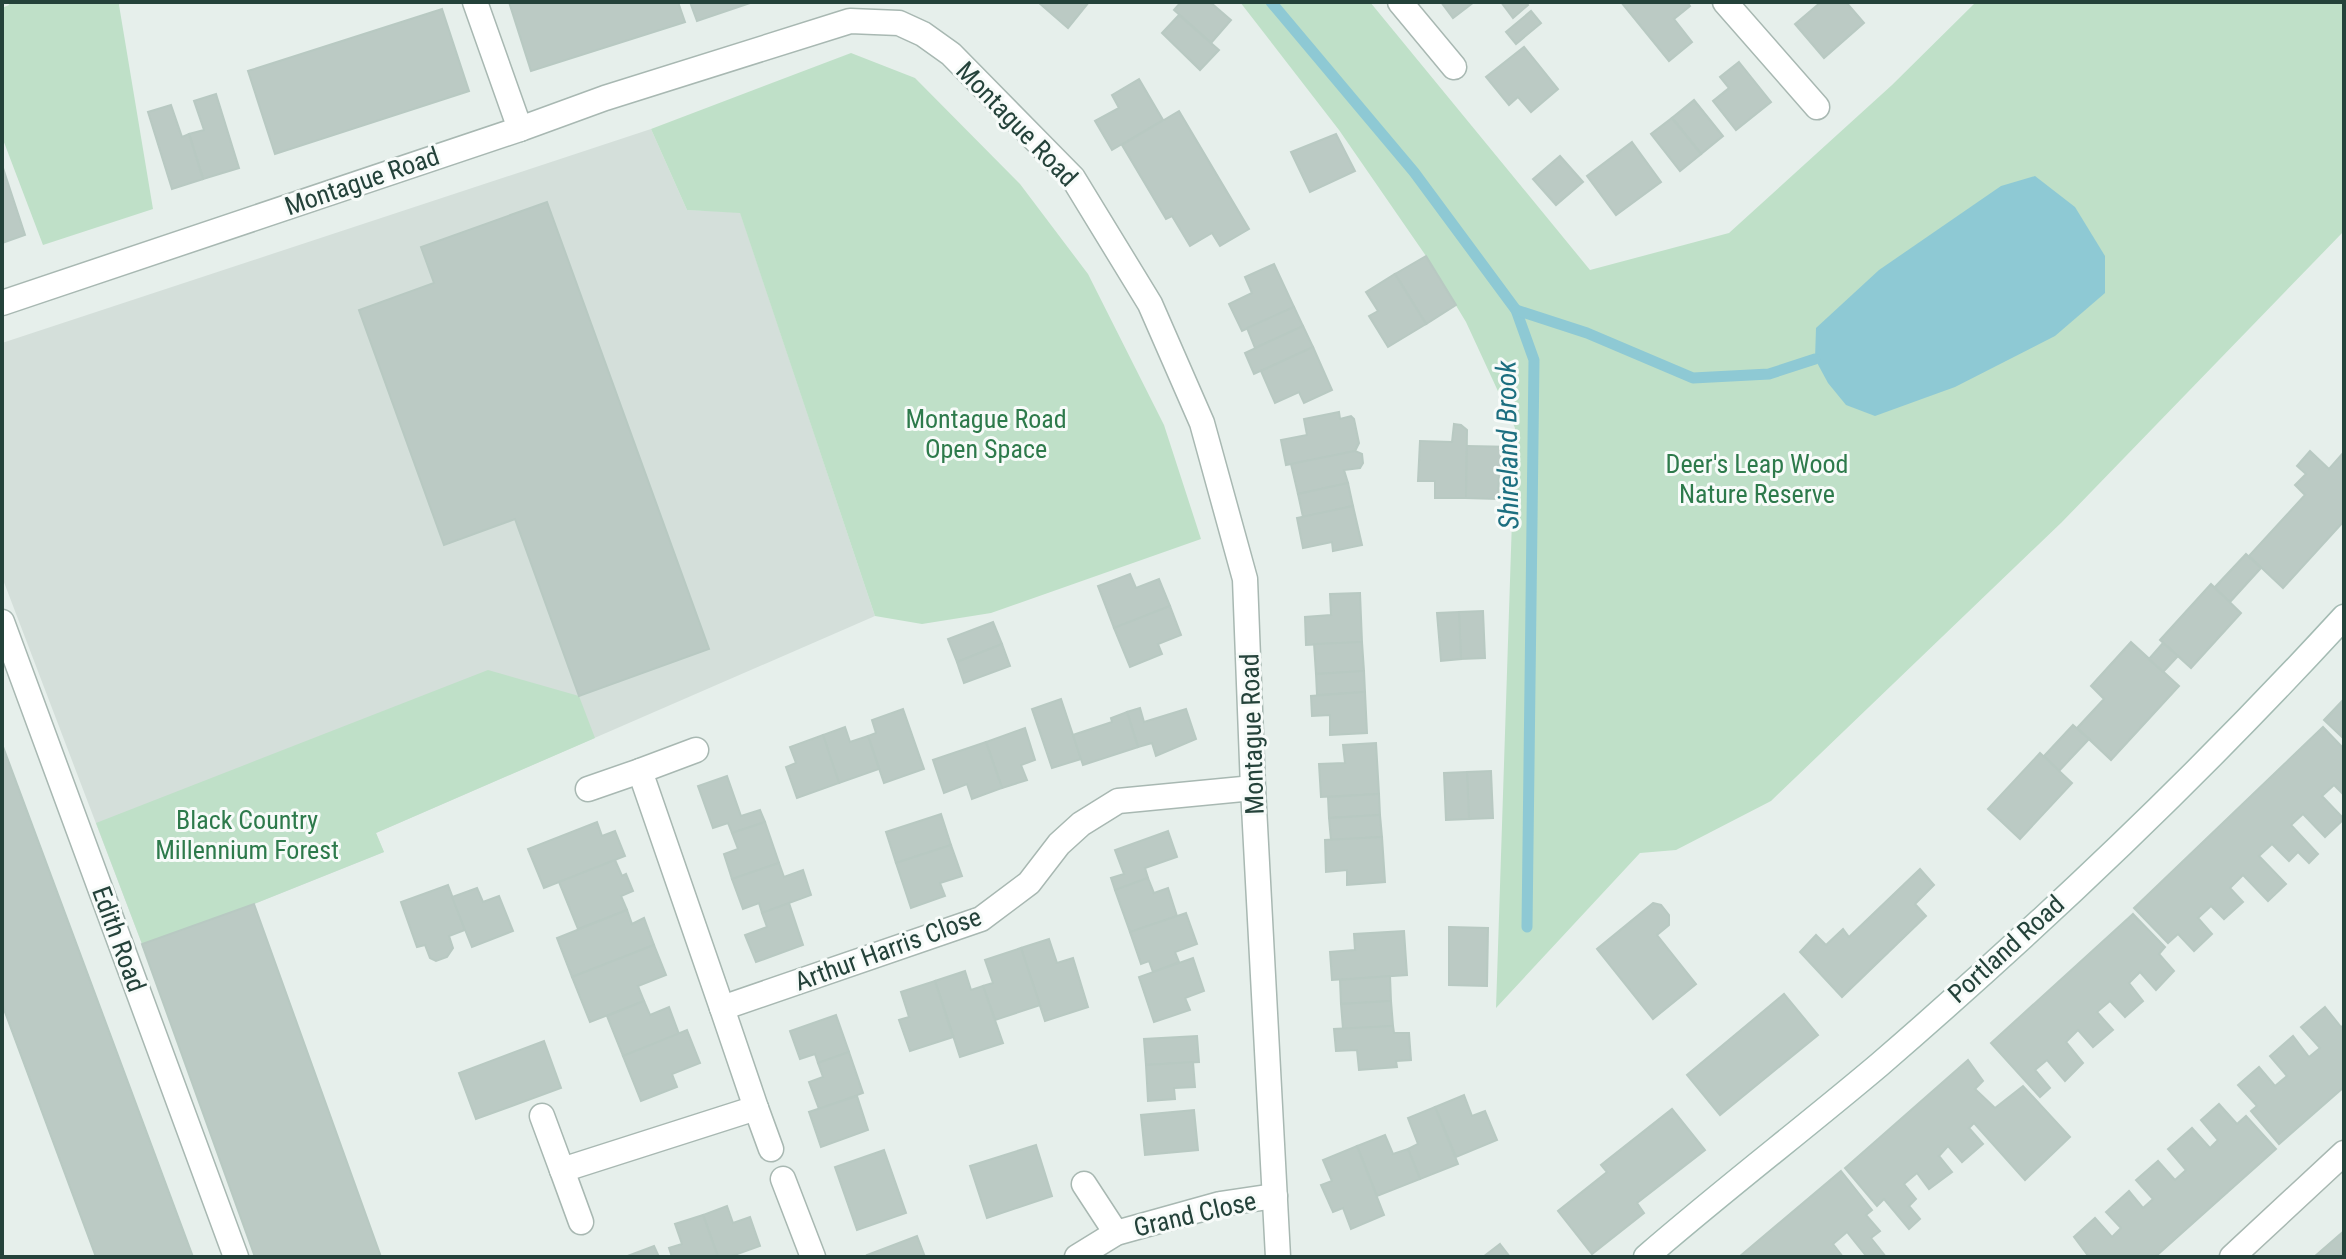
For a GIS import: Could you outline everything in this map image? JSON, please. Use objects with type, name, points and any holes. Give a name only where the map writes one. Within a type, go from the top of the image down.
[{"type":"street","points":[[475,2],[520,129]]},
{"type":"street","points":[[1400,2],[1454,67]]},
{"type":"street","points":[[1725,2],[1817,107]]},
{"type":"street","name":"Montague Road","points":[[2,303],[605,98],[850,21],[902,12],[923,34],[951,54],[1073,178],[1150,304],[1202,423],[1245,579],[1278,1257]]},
{"type":"street","name":"Portland Road","points":[[1651,1255],[1882,1062],[2088,876],[2288,678],[2344,617]]},
{"type":"street","name":"Edith Road","points":[[2,622],[236,1257]]},
{"type":"street","points":[[588,789],[696,750]]},
{"type":"street","points":[[640,771],[771,1149]]},
{"type":"street","name":"Arthur Harris Close","points":[[722,1008],[981,919],[1029,883],[1059,844],[1081,824],[1118,801],[1253,788]]},
{"type":"street","points":[[562,1170],[756,1108]]},
{"type":"street","points":[[542,1116],[581,1222]]},
{"type":"street","points":[[2232,1257],[2344,1153]]},
{"type":"street","points":[[783,1179],[813,1257]]},
{"type":"street","name":"Grand Close","points":[[1084,1184],[1116,1233]]},
{"type":"street","name":"Grand Close","points":[[1077,1257],[1116,1233],[1220,1204],[1275,1196]]},
{"type":"shaded area","points":[[651,129],[687,210],[740,212],[875,616],[376,833],[384,852],[254,904],[142,944],[2,577],[2,343]]},
{"type":"green space","points":[[8,2],[120,2],[153,209],[43,245],[2,137],[2,8],[9,5]]},
{"type":"green space","name":"Deer's Leap Wood Nature Reserve","points":[[1240,2],[1370,2],[1590,270],[1729,233],[1892,85],[1976,2],[2344,2],[2344,231],[2062,522],[1771,801],[1676,850],[1640,853],[1496,1008],[1515,428],[1466,322],[1426,256],[1339,130]]},
{"type":"green space","name":"Montague Road Open Space","points":[[851,53],[915,78],[1020,184],[1088,274],[1164,425],[1201,539],[991,613],[922,624],[875,616],[740,213],[687,210],[651,129]]},
{"type":"green space","name":"Black Country Millennium Forest","points":[[488,670],[579,696],[595,738],[376,833],[384,852],[254,904],[142,944],[96,823]]},
{"type":"water","points":[[2035,176],[2075,207],[2105,256],[2105,293],[2055,336],[1955,387],[1875,416],[1846,405],[1828,383],[1815,359],[1816,328],[1879,270],[2001,186]]},
{"type":"building","points":[[509,2],[678,2],[685,22],[531,71]]},
{"type":"building","points":[[690,2],[753,2],[697,21]]},
{"type":"building","points":[[1038,2],[1089,2],[1068,28]]},
{"type":"building","points":[[1181,2],[1210,2],[1231,20],[1211,43],[1174,10]]},
{"type":"building","points":[[1441,2],[1474,2],[1453,18]]},
{"type":"building","points":[[1501,2],[1526,2],[1528,5],[1513,18]]},
{"type":"building","points":[[1621,2],[1687,2],[1690,6],[1674,19],[1692,42],[1669,61]]},
{"type":"building","points":[[1821,2],[1846,2],[1864,23],[1824,58],[1795,24]]},
{"type":"building","points":[[442,9],[469,91],[275,154],[248,71]]},
{"type":"building","points":[[1531,11],[1541,23],[1516,44],[1506,32]]},
{"type":"building","points":[[1179,15],[1219,50],[1200,70],[1162,33]]},
{"type":"building","points":[[1524,47],[1558,89],[1531,112],[1518,97],[1509,105],[1486,77]]},
{"type":"building","points":[[1739,62],[1771,102],[1736,130],[1713,101],[1729,88],[1720,77]]},
{"type":"building","points":[[1139,79],[1163,120],[1112,150],[1095,121],[1119,108],[1112,95]]},
{"type":"building","points":[[216,94],[239,168],[203,179],[189,134],[204,130],[194,101]]},
{"type":"building","points":[[1694,100],[1723,136],[1701,154],[1672,118]]},
{"type":"building","points":[[171,105],[182,137],[189,134],[203,179],[172,189],[148,112]]},
{"type":"building","points":[[1179,111],[1249,229],[1220,246],[1212,233],[1190,246],[1172,216],[1166,219],[1122,145]]},
{"type":"building","points":[[1672,118],[1701,154],[1680,171],[1651,134]]},
{"type":"building","points":[[1336,134],[1355,171],[1310,192],[1291,152]]},
{"type":"building","points":[[1632,142],[1661,182],[1616,215],[1587,176]]},
{"type":"building","points":[[1560,156],[1583,182],[1556,205],[1533,179]]},
{"type":"building","points":[[2,165],[25,235],[2,243]]},
{"type":"building","points":[[547,202],[709,649],[579,696],[515,519],[444,545],[359,310],[434,283],[421,247]]},
{"type":"building","points":[[1426,256],[1456,305],[1426,324],[1395,274]]},
{"type":"building","points":[[1274,264],[1294,307],[1242,331],[1229,304],[1252,293],[1245,277]]},
{"type":"building","points":[[1395,274],[1426,324],[1388,347],[1369,316],[1378,311],[1366,292]]},
{"type":"building","points":[[1294,307],[1303,326],[1255,348],[1247,328]]},
{"type":"building","points":[[1303,326],[1313,347],[1254,374],[1245,353]]},
{"type":"building","points":[[1313,347],[1332,390],[1304,403],[1299,392],[1275,403],[1261,371]]},
{"type":"building","points":[[1339,412],[1340,419],[1351,416],[1354,419],[1359,443],[1355,451],[1286,465],[1281,440],[1307,435],[1304,419]]},
{"type":"building","points":[[1454,424],[1467,430],[1466,498],[1435,498],[1435,481],[1418,481],[1420,441],[1452,442]]},
{"type":"building","points":[[1467,446],[1516,447],[1515,474],[1499,474],[1498,499],[1466,498]]},
{"type":"building","points":[[1355,451],[1362,454],[1363,463],[1360,468],[1344,470],[1348,483],[1298,494],[1291,464]]},
{"type":"building","points":[[2310,451],[2329,469],[2344,452],[2344,521],[2283,588],[2249,556],[2305,495],[2295,485],[2306,474],[2297,466]]},
{"type":"building","points":[[1348,483],[1353,506],[1303,517],[1298,494]]},
{"type":"building","points":[[1353,506],[1362,545],[1333,551],[1332,542],[1303,548],[1297,518]]},
{"type":"building","points":[[2246,554],[2261,568],[2230,602],[2214,588]]},
{"type":"building","points":[[1130,574],[1136,588],[1159,579],[1170,606],[1114,628],[1098,586]]},
{"type":"building","points":[[2211,584],[2241,613],[2191,668],[2160,640]]},
{"type":"building","points":[[1360,593],[1362,642],[1306,645],[1305,617],[1331,615],[1330,594]]},
{"type":"building","points":[[1170,606],[1181,635],[1158,644],[1162,654],[1130,667],[1114,628]]},
{"type":"building","points":[[1483,611],[1485,658],[1461,659],[1459,612]]},
{"type":"building","points":[[1459,612],[1461,659],[1441,661],[1437,613]]},
{"type":"building","points":[[993,622],[1002,644],[957,662],[948,639]]},
{"type":"building","points":[[1362,642],[1364,671],[1316,674],[1314,644]]},
{"type":"building","points":[[2131,642],[2179,686],[2111,760],[2077,728],[2104,699],[2091,686]]},
{"type":"building","points":[[2163,643],[2178,656],[2163,672],[2149,659]]},
{"type":"building","points":[[1002,644],[1010,666],[964,683],[957,662]]},
{"type":"building","points":[[1364,671],[1365,692],[1317,695],[1316,674]]},
{"type":"building","points":[[1365,692],[1367,733],[1330,735],[1330,715],[1312,716],[1311,696]]},
{"type":"building","points":[[1061,699],[1081,759],[1052,768],[1032,709]]},
{"type":"building","points":[[2344,699],[2344,739],[2324,720]]},
{"type":"building","points":[[1140,708],[1144,722],[1186,709],[1196,739],[1156,756],[1152,743],[1138,747],[1127,712]]},
{"type":"building","points":[[903,709],[924,769],[884,783],[868,736],[876,733],[872,720]]},
{"type":"building","points":[[1127,712],[1138,747],[1083,765],[1073,735],[1112,722],[1111,718]]},
{"type":"building","points":[[2073,725],[2089,739],[2059,771],[2044,756]]},
{"type":"building","points":[[845,727],[850,742],[868,736],[879,769],[839,783],[823,735]]},
{"type":"building","points":[[2323,727],[2344,749],[2344,795],[2334,785],[2322,796],[2344,819],[2325,837],[2303,814],[2291,825],[2318,854],[2309,863],[2298,852],[2289,861],[2272,844],[2259,856],[2286,884],[2268,901],[2243,875],[2230,888],[2243,902],[2224,919],[2211,906],[2198,918],[2212,934],[2194,951],[2178,934],[2168,943],[2134,908]]},
{"type":"building","points":[[1025,728],[1035,760],[1021,765],[1027,780],[1002,788],[986,742]]},
{"type":"building","points":[[823,735],[839,783],[797,798],[786,767],[796,763],[790,747]]},
{"type":"building","points":[[986,742],[1002,788],[972,799],[967,784],[944,793],[933,760]]},
{"type":"building","points":[[1376,743],[1379,794],[1321,797],[1319,764],[1345,763],[1343,745]]},
{"type":"building","points":[[2,744],[193,1257],[96,1257],[2,1004]]},
{"type":"building","points":[[2040,753],[2072,783],[2020,839],[1988,809]]},
{"type":"building","points":[[1491,771],[1493,818],[1469,819],[1467,772]]},
{"type":"building","points":[[1467,772],[1469,819],[1446,820],[1444,773]]},
{"type":"building","points":[[727,776],[741,816],[760,810],[765,822],[732,833],[728,823],[713,828],[698,786]]},
{"type":"building","points":[[1379,794],[1380,815],[1329,818],[1328,797]]},
{"type":"building","points":[[941,814],[951,845],[896,863],[886,832]]},
{"type":"building","points":[[1380,815],[1382,837],[1331,840],[1329,818]]},
{"type":"building","points":[[597,822],[602,836],[615,831],[625,856],[544,888],[528,849]]},
{"type":"building","points":[[765,822],[779,863],[732,879],[724,854],[738,849],[732,833]]},
{"type":"building","points":[[1168,831],[1177,857],[1145,868],[1148,878],[1115,890],[1111,878],[1124,874],[1115,850]]},
{"type":"building","points":[[1382,837],[1385,882],[1347,885],[1347,870],[1326,872],[1325,840]]},
{"type":"building","points":[[951,845],[962,876],[940,883],[945,896],[911,908],[896,863]]},
{"type":"building","points":[[615,860],[622,876],[626,874],[633,891],[621,896],[627,910],[578,929],[559,882]]},
{"type":"building","points":[[779,863],[784,877],[803,870],[811,895],[762,913],[759,903],[743,909],[732,879]]},
{"type":"building","points":[[1920,869],[1934,885],[1915,904],[1926,916],[1842,997],[1800,952],[1816,935],[1826,945],[1843,929],[1849,937]]},
{"type":"building","points":[[1148,878],[1154,893],[1168,888],[1177,916],[1130,932],[1115,890]]},
{"type":"building","points":[[448,885],[465,930],[449,936],[453,948],[447,957],[436,961],[430,958],[425,945],[417,947],[401,902]]},
{"type":"building","points":[[477,888],[483,902],[499,896],[513,931],[472,947],[452,897]]},
{"type":"building","points":[[789,903],[803,945],[756,962],[745,935],[767,927],[762,913]]},
{"type":"building","points":[[1653,903],[1661,905],[1669,915],[1669,925],[1657,935],[1696,984],[1653,1019],[1597,949]]},
{"type":"building","points":[[254,904],[381,1257],[255,1257],[142,944]]},
{"type":"building","points":[[627,910],[632,924],[644,918],[654,945],[572,977],[557,938]]},
{"type":"building","points":[[1186,913],[1197,944],[1175,952],[1179,962],[1153,972],[1149,961],[1141,964],[1130,932]]},
{"type":"building","points":[[2133,914],[2165,947],[2159,954],[2174,971],[2156,990],[2140,972],[2129,983],[2143,1001],[2125,1017],[2110,1001],[2097,1012],[2113,1030],[2093,1047],[2078,1030],[2066,1042],[2083,1063],[2065,1081],[2047,1060],[2035,1070],[2050,1088],[2040,1097],[1991,1043]]},
{"type":"building","points":[[1449,927],[1488,928],[1487,986],[1449,985]]},
{"type":"building","points":[[1404,931],[1407,975],[1332,980],[1330,952],[1355,950],[1354,934]]},
{"type":"building","points":[[1049,939],[1057,963],[1073,958],[1088,1007],[1045,1021],[1021,948]]},
{"type":"building","points":[[654,945],[666,975],[638,986],[644,1001],[590,1022],[572,977]]},
{"type":"building","points":[[1021,948],[1040,1005],[995,1020],[983,986],[993,983],[985,960]]},
{"type":"building","points":[[1193,958],[1204,991],[1185,998],[1190,1010],[1154,1022],[1139,977]]},
{"type":"building","points":[[965,971],[971,990],[983,986],[1003,1043],[960,1057],[935,981]]},
{"type":"building","points":[[1390,976],[1391,1001],[1341,1004],[1340,980]]},
{"type":"building","points":[[935,981],[953,1037],[910,1051],[899,1020],[909,1017],[901,992]]},
{"type":"building","points":[[1784,994],[1818,1035],[1720,1115],[1687,1075]]},
{"type":"building","points":[[644,1001],[650,1015],[669,1007],[679,1034],[623,1056],[607,1016]]},
{"type":"building","points":[[1391,1001],[1393,1026],[1343,1029],[1341,1004]]},
{"type":"building","points":[[2325,1007],[2341,1027],[2344,1025],[2344,1087],[2279,1144],[2251,1111],[2257,1106],[2238,1085],[2259,1067],[2275,1086],[2287,1076],[2270,1056],[2293,1036],[2309,1057],[2320,1048],[2301,1027]]},
{"type":"building","points":[[836,1015],[849,1052],[818,1063],[815,1054],[800,1059],[790,1031]]},
{"type":"building","points":[[1393,1026],[1394,1033],[1409,1033],[1411,1060],[1396,1061],[1397,1067],[1359,1070],[1357,1050],[1336,1051],[1334,1029]]},
{"type":"building","points":[[687,1030],[700,1063],[672,1074],[677,1087],[641,1101],[623,1056]]},
{"type":"building","points":[[1197,1036],[1199,1062],[1146,1065],[1144,1039]]},
{"type":"building","points":[[544,1041],[561,1088],[476,1119],[459,1073]]},
{"type":"building","points":[[849,1052],[863,1093],[819,1109],[809,1082],[823,1077],[818,1063]]},
{"type":"building","points":[[1968,1060],[1983,1081],[1975,1089],[1995,1108],[2023,1086],[2070,1137],[2025,1180],[1974,1123],[1969,1128],[1983,1144],[1962,1162],[1948,1146],[1939,1156],[1952,1172],[1929,1189],[1917,1173],[1904,1184],[1916,1199],[1909,1206],[1920,1219],[1909,1229],[1884,1199],[1877,1206],[1845,1168]]},
{"type":"building","points":[[1193,1062],[1195,1087],[1174,1088],[1175,1099],[1148,1101],[1146,1065]]},
{"type":"building","points":[[1464,1095],[1472,1116],[1485,1111],[1497,1140],[1456,1157],[1435,1107]]},
{"type":"building","points":[[857,1096],[868,1130],[821,1147],[809,1112]]},
{"type":"building","points":[[2219,1104],[2237,1124],[2246,1116],[2276,1149],[2155,1257],[2089,1257],[2074,1237],[2095,1218],[2112,1237],[2121,1228],[2106,1212],[2129,1191],[2143,1208],[2153,1199],[2136,1180],[2158,1161],[2175,1180],[2186,1170],[2168,1149],[2192,1128],[2210,1148],[2218,1140],[2201,1120]]},
{"type":"building","points":[[1435,1107],[1458,1164],[1420,1179],[1408,1149],[1418,1144],[1408,1118]]},
{"type":"building","points":[[1672,1109],[1705,1150],[1637,1203],[1644,1213],[1592,1254],[1558,1211],[1607,1172],[1601,1165]]},
{"type":"building","points":[[1194,1110],[1198,1150],[1145,1155],[1141,1115]]},
{"type":"building","points":[[1385,1135],[1393,1154],[1408,1149],[1420,1179],[1377,1196],[1357,1146]]},
{"type":"building","points":[[1036,1145],[1052,1196],[987,1218],[970,1166]]},
{"type":"building","points":[[1357,1146],[1384,1215],[1351,1229],[1343,1208],[1333,1212],[1321,1185],[1332,1181],[1323,1160]]},
{"type":"building","points":[[884,1150],[906,1213],[857,1230],[835,1167]]},
{"type":"building","points":[[1841,1171],[1872,1210],[1866,1215],[1880,1231],[1871,1238],[1886,1257],[1867,1257],[1847,1232],[1833,1244],[1843,1257],[1739,1257]]},
{"type":"building","points":[[727,1206],[733,1223],[750,1217],[760,1246],[729,1257],[718,1257],[703,1215]]},
{"type":"building","points":[[703,1215],[718,1257],[672,1257],[669,1248],[682,1244],[675,1224]]},
{"type":"building","points":[[2344,1231],[2344,1257],[2314,1257]]},
{"type":"building","points":[[917,1236],[925,1257],[867,1255]]},
{"type":"building","points":[[1500,1244],[1510,1257],[1483,1257]]},
{"type":"building","points":[[654,1246],[659,1257],[625,1257]]},
{"type":"waterway","name":"Shireland Brook","points":[[1271,2],[1414,172],[1516,310],[1534,360],[1527,927]]},
{"type":"waterway","points":[[1516,310],[1587,333],[1693,378],[1769,374],[1815,359]]}]
